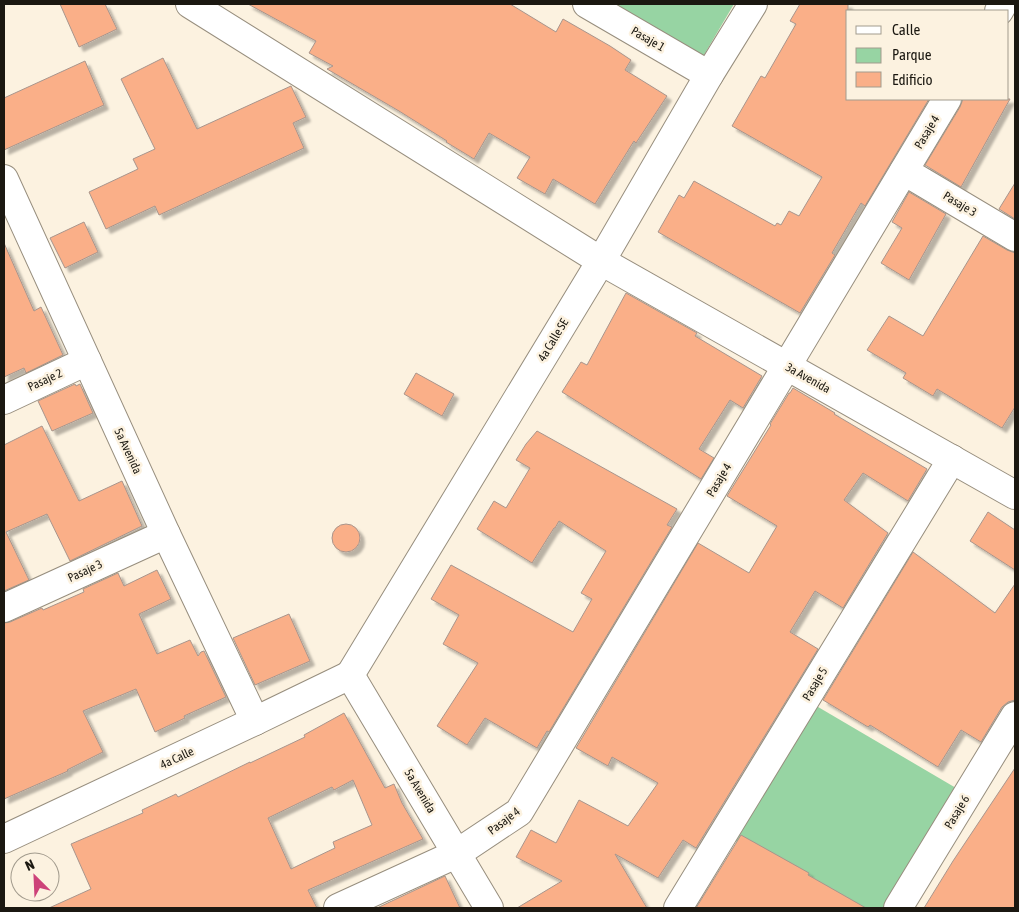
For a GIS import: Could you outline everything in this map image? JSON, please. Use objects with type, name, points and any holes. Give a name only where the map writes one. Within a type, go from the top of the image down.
[{"type":"street","name":"3a Avenida","points":[[190,4],[600,261],[1015,495]]},
{"type":"street","name":"Pasaje 1","points":[[587,4],[709,75]]},
{"type":"street","name":"4a Calle SE","points":[[350,675],[753,4]]},
{"type":"street","name":"Pasaje 4","points":[[338,908],[464,848],[520,812],[946,100]]},
{"type":"street","name":"Pasaje 3","points":[[904,170],[1015,237]]},
{"type":"street","name":"5a Avenida","points":[[5,185],[166,534],[255,721]]},
{"type":"street","name":"Pasaje 2","points":[[4,400],[87,361]]},
{"type":"street","name":"Pasaje 5","points":[[678,908],[952,459]]},
{"type":"street","name":"Pasaje 3","points":[[4,608],[166,534]]},
{"type":"street","name":"5a Avenida","points":[[350,675],[464,848],[489,908]]},
{"type":"street","name":"4a Calle","points":[[4,838],[350,675]]},
{"type":"street","name":"Pasaje 6","points":[[898,908],[1015,716]]},
{"type":"green space","points":[[602,4],[734,4],[701,60]]},
{"type":"green space","points":[[813,704],[956,788],[885,908],[851,908],[732,839]]},
{"type":"building","points":[[60,4],[105,4],[117,29],[79,47]]},
{"type":"building","points":[[248,4],[510,4],[556,32],[563,19],[610,46],[631,60],[625,70],[667,96],[636,143],[634,141],[595,204],[553,179],[545,194],[517,178],[530,157],[489,133],[474,159],[399,111],[327,69],[333,66],[309,53],[316,41]]},
{"type":"building","points":[[800,4],[848,4],[848,10],[846,10],[846,100],[928,100],[865,206],[861,203],[832,253],[835,255],[800,313],[658,232],[679,195],[684,198],[694,181],[775,226],[777,223],[781,225],[789,211],[799,216],[822,177],[732,126],[761,76],[765,78],[796,24],[790,21]]},
{"type":"building","points":[[163,58],[197,129],[291,86],[306,117],[293,123],[304,148],[159,215],[155,206],[106,229],[89,192],[138,169],[133,159],[155,149],[121,79]]},
{"type":"building","points":[[85,61],[104,105],[4,150],[4,98]]},
{"type":"building","points":[[1010,99],[961,187],[925,165],[963,100]]},
{"type":"building","points":[[1015,183],[1015,219],[999,209]]},
{"type":"building","points":[[909,192],[946,214],[909,280],[881,263],[902,228],[892,222]]},
{"type":"building","points":[[84,222],[98,252],[65,268],[50,238]]},
{"type":"building","points":[[983,236],[1015,253],[1015,407],[1002,428],[937,389],[933,396],[903,378],[906,373],[867,350],[889,316],[923,336]]},
{"type":"building","points":[[4,243],[34,311],[41,307],[63,355],[26,373],[24,368],[4,377]]},
{"type":"building","points":[[626,293],[697,333],[695,336],[762,376],[743,408],[730,400],[699,449],[714,458],[701,479],[562,392],[581,362],[587,365]]},
{"type":"building","points":[[416,373],[454,394],[442,416],[404,394]]},
{"type":"building","points":[[75,384],[76,386],[80,384],[93,413],[52,431],[38,401]]},
{"type":"building","points":[[793,388],[927,469],[908,501],[863,473],[844,500],[888,533],[843,608],[815,591],[790,632],[818,649],[696,848],[683,840],[658,878],[615,854],[647,908],[517,908],[562,881],[516,857],[531,830],[556,843],[579,800],[628,826],[658,783],[612,757],[608,766],[576,748],[698,543],[749,573],[777,526],[727,496]]},
{"type":"building","points":[[42,426],[79,501],[122,481],[142,526],[70,561],[47,514],[6,532],[29,580],[4,591],[4,445]]},
{"type":"building","points":[[537,431],[677,509],[667,525],[672,527],[549,732],[547,731],[537,748],[485,718],[467,745],[437,726],[478,663],[443,644],[459,615],[431,599],[451,565],[573,632],[592,599],[581,593],[606,551],[559,521],[532,563],[477,529],[494,501],[506,508],[530,468],[516,460]]},
{"type":"building","points":[[988,512],[1015,530],[1015,570],[970,541]]},
{"type":"building","points":[[346,524],[356,528],[360,538],[356,548],[346,552],[336,548],[332,538],[336,528]]},
{"type":"building","points":[[913,552],[995,613],[1015,584],[1015,700],[1008,702],[1002,707],[981,742],[961,730],[938,767],[870,725],[868,727],[823,700]]},
{"type":"building","points":[[157,570],[171,599],[139,614],[157,654],[190,640],[198,656],[204,651],[226,697],[184,716],[185,718],[155,732],[136,689],[83,711],[103,752],[68,771],[4,799],[4,623],[42,608],[43,610],[84,592],[83,589],[118,573],[124,586]]},
{"type":"building","points":[[289,614],[310,661],[255,685],[233,638]]},
{"type":"building","points":[[344,713],[385,788],[394,784],[402,803],[423,839],[308,890],[317,908],[49,908],[91,889],[71,844],[143,813],[142,810],[176,794],[178,797],[305,737],[304,735]],"holes":[[[353,780],[372,825],[333,842],[335,848],[291,869],[268,818],[332,787],[334,790]]]},
{"type":"building","points":[[1015,768],[1015,908],[924,908],[953,861]]},
{"type":"building","points":[[741,835],[809,873],[808,875],[866,908],[696,908]]},
{"type":"building","points":[[445,876],[460,908],[377,908]]}]
